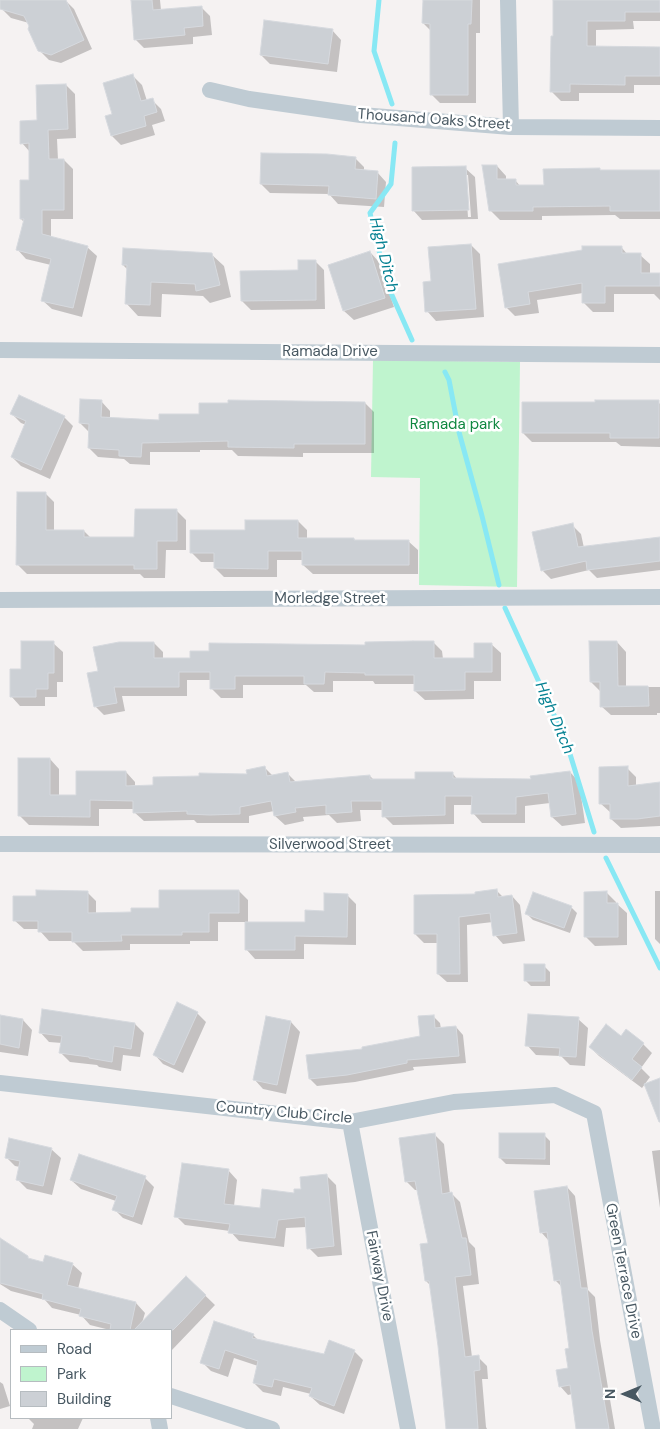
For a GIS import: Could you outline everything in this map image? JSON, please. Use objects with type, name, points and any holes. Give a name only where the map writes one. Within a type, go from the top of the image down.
[{"type":"street","points":[[508,0],[511,126]]},
{"type":"street","name":"Thousand Oaks Street","points":[[210,90],[249,100],[361,115],[511,126],[660,128]]},
{"type":"street","name":"Ramada Drive","points":[[0,350],[660,355]]},
{"type":"street","name":"Morledge Street","points":[[0,600],[660,597]]},
{"type":"street","name":"Silverwood Street","points":[[0,844],[660,845]]},
{"type":"street","name":"Country Club Circle","points":[[0,1083],[350,1122],[454,1102],[555,1095],[594,1113]]},
{"type":"street","name":"Green Terrace Drive","points":[[594,1113],[653,1429]]},
{"type":"street","name":"Fairway Drive","points":[[350,1122],[408,1429]]},
{"type":"street","points":[[0,1310],[28,1329]]},
{"type":"street","points":[[172,1396],[272,1429]]},
{"type":"green space","name":"Ramada park","points":[[373,360],[520,362],[517,587],[419,585],[420,478],[371,477]]},
{"type":"building","points":[[0,0],[66,0],[84,40],[51,55],[38,51],[24,16],[0,9]]},
{"type":"building","points":[[131,0],[152,0],[153,10],[202,6],[203,26],[184,28],[185,35],[134,40]]},
{"type":"building","points":[[423,0],[472,0],[471,24],[468,24],[468,95],[430,95],[430,24],[422,23]]},
{"type":"building","points":[[553,0],[660,0],[660,12],[625,12],[625,21],[587,21],[587,46],[660,47],[660,76],[625,76],[625,85],[570,84],[570,92],[550,92]]},
{"type":"building","points":[[264,20],[333,29],[328,64],[260,55]]},
{"type":"building","points":[[133,74],[141,101],[153,98],[157,112],[144,116],[146,126],[111,136],[105,116],[112,114],[103,83]]},
{"type":"building","points":[[66,84],[68,129],[48,130],[49,159],[64,159],[64,210],[42,210],[42,234],[88,246],[73,308],[41,301],[51,259],[16,250],[24,219],[20,219],[20,180],[29,180],[29,143],[20,144],[20,121],[37,120],[36,85]]},
{"type":"building","points":[[261,153],[327,154],[356,157],[355,169],[378,171],[376,199],[328,195],[329,186],[260,184]]},
{"type":"building","points":[[482,165],[497,165],[497,179],[516,179],[516,185],[544,185],[543,169],[660,170],[660,211],[610,211],[610,206],[533,207],[533,211],[489,211]]},
{"type":"building","points":[[466,166],[469,210],[412,211],[412,167]]},
{"type":"building","points":[[471,244],[476,309],[425,312],[423,282],[431,281],[428,247]]},
{"type":"building","points":[[582,246],[622,246],[622,253],[641,253],[641,273],[660,273],[660,286],[605,286],[605,303],[582,303],[582,283],[528,292],[530,304],[505,308],[498,264],[582,250]]},
{"type":"building","points":[[123,248],[212,253],[220,285],[196,291],[195,284],[151,282],[150,305],[125,304],[127,265],[122,265]]},
{"type":"building","points":[[370,251],[385,298],[343,311],[328,265]]},
{"type":"building","points":[[298,260],[316,260],[316,300],[241,301],[240,271],[298,270]]},
{"type":"building","points":[[19,395],[65,416],[41,470],[11,457],[26,421],[10,414]]},
{"type":"building","points":[[80,399],[102,400],[101,417],[159,420],[159,414],[199,414],[199,403],[228,403],[228,400],[365,402],[365,444],[294,444],[294,448],[228,447],[228,441],[142,443],[141,457],[119,456],[119,450],[88,448],[89,424],[79,423]]},
{"type":"building","points":[[595,400],[659,400],[659,438],[610,438],[610,433],[522,433],[522,402],[595,402]]},
{"type":"building","points":[[17,492],[46,492],[46,530],[84,530],[84,537],[134,537],[135,509],[177,509],[177,541],[157,541],[157,569],[134,569],[134,565],[16,565]]},
{"type":"building","points":[[245,520],[298,520],[298,538],[409,540],[409,565],[302,565],[302,551],[268,551],[268,569],[214,568],[214,553],[190,553],[190,530],[245,530]]},
{"type":"building","points":[[573,523],[578,547],[660,537],[660,561],[587,570],[586,561],[541,571],[532,532]]},
{"type":"building","points":[[21,641],[54,641],[54,673],[48,673],[48,689],[36,689],[36,697],[10,697],[10,669],[21,669]]},
{"type":"building","points":[[434,641],[434,658],[474,658],[474,643],[492,643],[492,672],[465,672],[465,690],[414,691],[414,675],[365,675],[365,673],[325,672],[324,684],[304,684],[304,676],[235,676],[235,689],[210,689],[210,672],[179,672],[179,687],[114,687],[117,703],[94,707],[87,673],[98,671],[93,647],[119,642],[154,642],[154,658],[190,658],[190,651],[209,651],[209,643],[365,645],[365,642]]},
{"type":"building","points":[[589,641],[617,641],[618,686],[648,686],[649,706],[600,707],[600,682],[590,682]]},
{"type":"building","points":[[18,758],[50,758],[50,795],[76,795],[76,771],[126,771],[126,786],[153,785],[153,777],[199,776],[199,773],[247,774],[246,770],[265,766],[267,776],[288,772],[290,782],[370,775],[370,779],[415,779],[415,772],[453,772],[453,778],[531,779],[530,776],[570,771],[576,814],[551,817],[548,793],[516,797],[516,814],[471,814],[472,796],[445,796],[445,815],[382,817],[382,801],[351,801],[352,812],[326,814],[326,805],[295,808],[296,812],[274,816],[271,801],[240,807],[240,814],[210,815],[187,814],[187,811],[133,813],[133,801],[90,800],[90,817],[18,816]]},
{"type":"building","points":[[628,766],[628,786],[660,782],[660,816],[637,819],[610,819],[610,804],[599,804],[599,767]]},
{"type":"building","points":[[497,889],[498,897],[512,895],[517,933],[493,936],[490,913],[459,917],[460,974],[437,974],[437,934],[414,934],[414,895],[475,894],[475,892]]},
{"type":"building","points":[[36,890],[88,891],[88,913],[131,912],[131,908],[159,908],[159,890],[239,890],[239,913],[209,913],[209,932],[182,932],[182,935],[121,935],[122,941],[72,942],[72,932],[38,932],[38,921],[13,921],[13,896],[36,896]]},
{"type":"building","points":[[607,891],[607,903],[618,903],[618,937],[584,937],[584,892]]},
{"type":"building","points":[[533,892],[572,906],[564,928],[525,914]]},
{"type":"building","points":[[324,893],[348,894],[347,937],[295,936],[295,950],[245,950],[245,922],[305,922],[305,910],[324,911]]},
{"type":"building","points":[[524,964],[545,964],[545,981],[524,981]]},
{"type":"building","points":[[177,1002],[198,1012],[174,1065],[153,1055]]},
{"type":"building","points":[[42,1009],[135,1023],[131,1049],[114,1046],[112,1062],[59,1053],[62,1036],[39,1033]]},
{"type":"building","points":[[528,1014],[579,1017],[576,1057],[559,1056],[560,1048],[525,1046]]},
{"type":"building","points":[[0,1015],[23,1019],[19,1048],[0,1044]]},
{"type":"building","points":[[434,1015],[435,1028],[456,1026],[459,1056],[407,1060],[407,1063],[347,1075],[309,1079],[306,1055],[362,1049],[362,1047],[420,1036],[418,1016]]},
{"type":"building","points":[[266,1016],[291,1021],[277,1085],[253,1080]]},
{"type":"building","points":[[606,1024],[621,1036],[626,1029],[644,1043],[632,1059],[642,1067],[632,1080],[589,1047]]},
{"type":"building","points":[[660,1078],[660,1122],[659,1122],[644,1084]]},
{"type":"building","points":[[435,1133],[442,1194],[452,1192],[462,1238],[466,1238],[471,1275],[455,1277],[465,1357],[479,1355],[480,1370],[474,1371],[478,1429],[446,1429],[438,1346],[429,1281],[425,1281],[420,1244],[428,1243],[415,1181],[405,1182],[399,1138]]},
{"type":"building","points":[[499,1133],[545,1133],[545,1159],[499,1158]]},
{"type":"building","points":[[9,1138],[52,1148],[43,1186],[16,1180],[20,1161],[5,1158]]},
{"type":"building","points":[[79,1154],[146,1176],[133,1217],[112,1210],[117,1196],[70,1180]]},
{"type":"building","points":[[182,1163],[229,1169],[224,1204],[260,1208],[262,1189],[294,1193],[294,1189],[301,1189],[300,1177],[327,1174],[334,1246],[307,1249],[305,1217],[278,1220],[275,1238],[228,1233],[230,1224],[174,1217]]},
{"type":"building","points":[[567,1186],[581,1288],[587,1288],[592,1331],[609,1429],[576,1429],[570,1385],[559,1387],[556,1370],[568,1368],[565,1349],[569,1348],[560,1280],[554,1281],[547,1232],[540,1233],[534,1191]]},
{"type":"building","points":[[0,1238],[28,1256],[28,1258],[43,1262],[45,1255],[73,1263],[67,1285],[136,1302],[130,1329],[110,1329],[111,1324],[79,1316],[81,1309],[42,1299],[43,1294],[0,1283]]},
{"type":"building","points":[[186,1276],[206,1295],[173,1330],[135,1329]]},
{"type":"building","points":[[214,1321],[254,1334],[252,1338],[324,1354],[329,1340],[355,1350],[334,1406],[309,1396],[312,1388],[274,1379],[272,1387],[253,1383],[258,1361],[225,1350],[219,1369],[200,1363]]},
{"type":"waterway","name":"High Ditch","points":[[379,0],[374,51],[392,104]]},
{"type":"waterway","name":"High Ditch","points":[[395,143],[391,184],[370,213],[387,284],[412,340]]},
{"type":"waterway","name":"High Ditch","points":[[445,372],[449,380],[459,432],[499,585]]},
{"type":"waterway","name":"High Ditch","points":[[505,608],[566,741],[594,832]]},
{"type":"waterway","name":"High Ditch","points":[[606,858],[660,968]]}]
